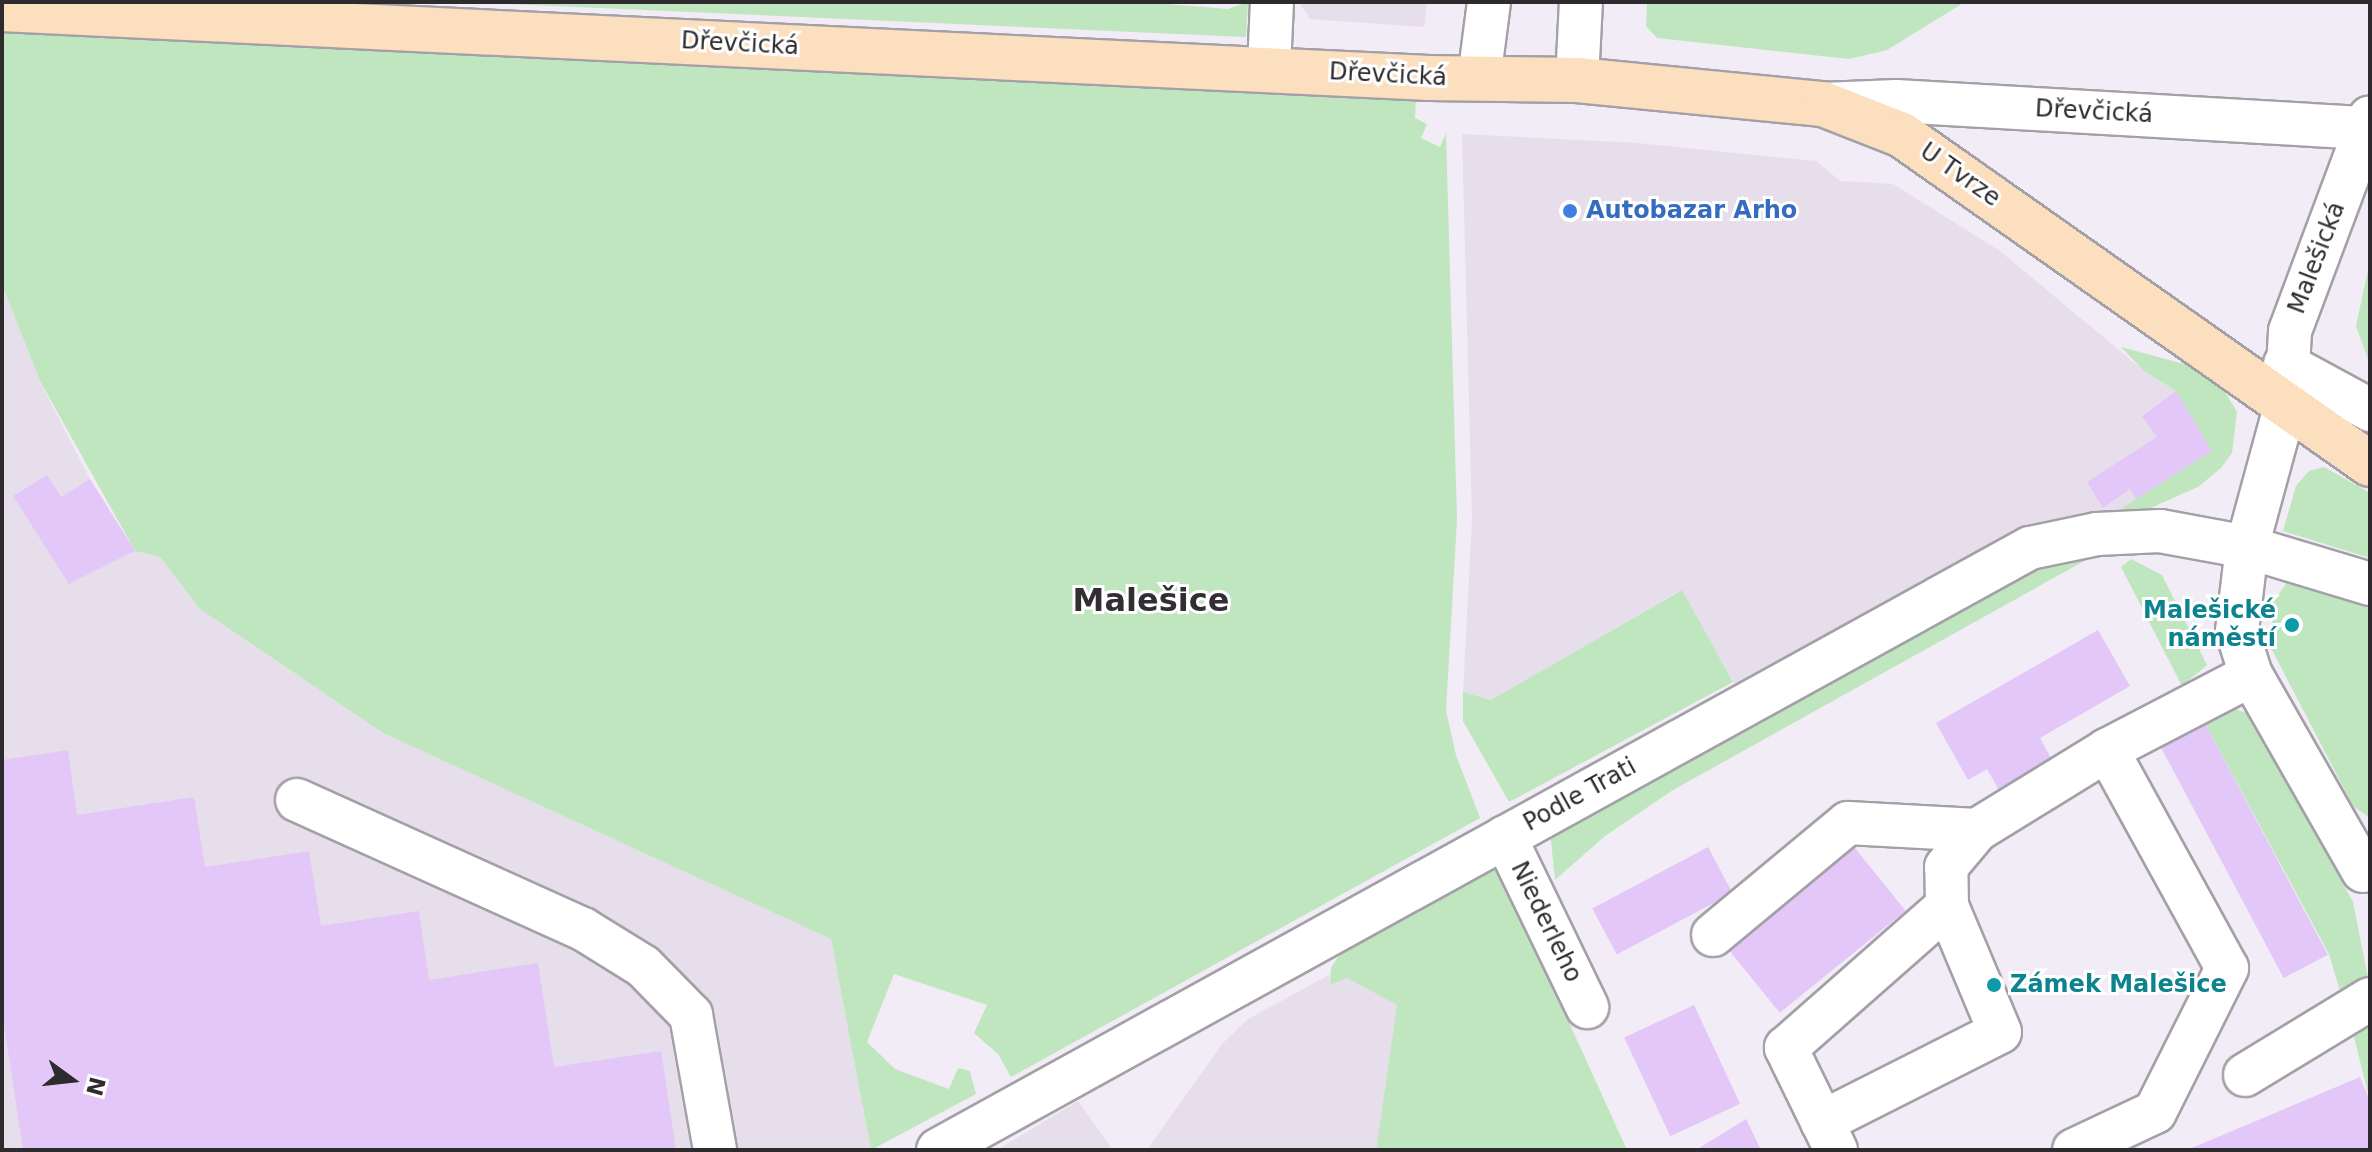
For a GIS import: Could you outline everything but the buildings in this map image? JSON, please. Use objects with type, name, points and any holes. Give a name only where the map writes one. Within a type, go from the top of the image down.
[{"type":"main road","name":"Dřevčická","points":[[2,9],[1479,79]]},
{"type":"main road","name":"U Tvrze","points":[[1479,79],[1577,80],[1823,104],[1902,135],[2285,383],[2370,464]]},
{"type":"street","points":[[1269,68],[1272,2]]},
{"type":"street","points":[[1479,79],[1489,2]]},
{"type":"street","points":[[1577,80],[1581,2]]},
{"type":"street","name":"Dřevčická","points":[[1823,104],[1896,101],[2368,122]]},
{"type":"street","name":"Malešická","points":[[2285,383],[2290,331],[2368,122]]},
{"type":"street","points":[[2368,877],[2251,675],[2237,631],[2247,547],[2285,383],[2370,410]]},
{"type":"street","name":"Podle Trati","points":[[938,1150],[2030,548],[2141,530],[2247,547]]},
{"type":"street","points":[[2247,547],[2370,584]]},
{"type":"street","points":[[1947,906],[1786,1048],[1829,1136],[2000,1032],[1947,906],[1946,867],[1977,830],[2107,750],[2251,675]]},
{"type":"street","points":[[2074,1150],[2155,1112],[2227,968],[2107,750]]},
{"type":"street","points":[[297,800],[583,929],[643,966],[691,1015],[715,1150]]},
{"type":"street","points":[[1713,935],[1848,823],[1977,830]]},
{"type":"street","name":"Niederleho","points":[[1505,837],[1587,1007]]},
{"type":"street","points":[[2245,1075],[2370,999]]},
{"type":"shaded area","points":[[1299,2],[1427,2],[1424,27],[1310,19]]},
{"type":"shaded area","points":[[1462,134],[1637,143],[1816,161],[1840,181],[1893,184],[2000,251],[2143,370],[2176,391],[2212,451],[2109,517],[1737,688],[1681,590],[1491,700],[1463,692],[1472,519]]},
{"type":"shaded area","points":[[2,285],[40,382],[90,479],[135,551],[160,557],[200,609],[383,733],[831,939],[871,1150],[2,1150]]},
{"type":"shaded area","points":[[1329,975],[1330,985],[1347,978],[1397,1005],[1376,1150],[1147,1150],[1223,1043],[1248,1019]]},
{"type":"shaded area","points":[[1078,1101],[1113,1150],[997,1150]]},
{"type":"green space","points":[[466,2],[1144,2],[1228,9],[1248,2],[1246,37]]},
{"type":"green space","points":[[1647,2],[1965,2],[1887,50],[1849,59],[1657,38],[1646,26]]},
{"type":"green space","points":[[2,32],[1416,100],[1415,118],[1427,124],[1421,138],[1440,147],[1446,133],[1457,519],[1446,711],[1456,755],[1480,818],[1011,1077],[998,1054],[974,1033],[987,1005],[894,974],[867,1042],[895,1069],[949,1089],[958,1068],[970,1071],[976,1094],[871,1150],[831,939],[383,733],[200,609],[160,557],[135,551],[40,381],[2,285]]},
{"type":"green space","points":[[2370,261],[2370,365],[2356,326]]},
{"type":"green space","points":[[2121,347],[2195,367],[2221,385],[2237,412],[2232,453],[2221,468],[2198,487],[2137,514],[2122,508],[2212,451],[2176,391],[2143,370]]},
{"type":"green space","points":[[2324,467],[2370,493],[2370,558],[2283,531],[2296,486],[2309,471]]},
{"type":"green space","points":[[2095,555],[1673,790],[1605,836],[1555,880],[1550,831],[2043,559]]},
{"type":"green space","points":[[2131,559],[2162,575],[2207,665],[2182,686],[2121,567]]},
{"type":"green space","points":[[2288,581],[2370,604],[2370,818],[2353,806],[2272,650],[2273,602]]},
{"type":"green space","points":[[1682,590],[1733,682],[1509,802],[1463,721],[1463,692],[1491,700]]},
{"type":"green space","points":[[2230,707],[2251,715],[2353,902],[2369,983],[2343,1001],[2329,954],[2202,718]]},
{"type":"green space","points":[[1497,864],[1627,1150],[1376,1150],[1397,1005],[1347,978],[1330,985],[1331,968],[1345,946]]},
{"type":"green space","points":[[2370,1011],[2370,1101],[2351,1025]]},
{"type":"place","name":"Autobazar Arho","points":[[1570,211]]},
{"type":"place","name":"Malešické náměstí","points":[[2292,625]]},
{"type":"place","name":"Zámek Malešice","points":[[1994,985]]},
{"type":"district","name":"Malešice","points":[[1151,600]]}]
